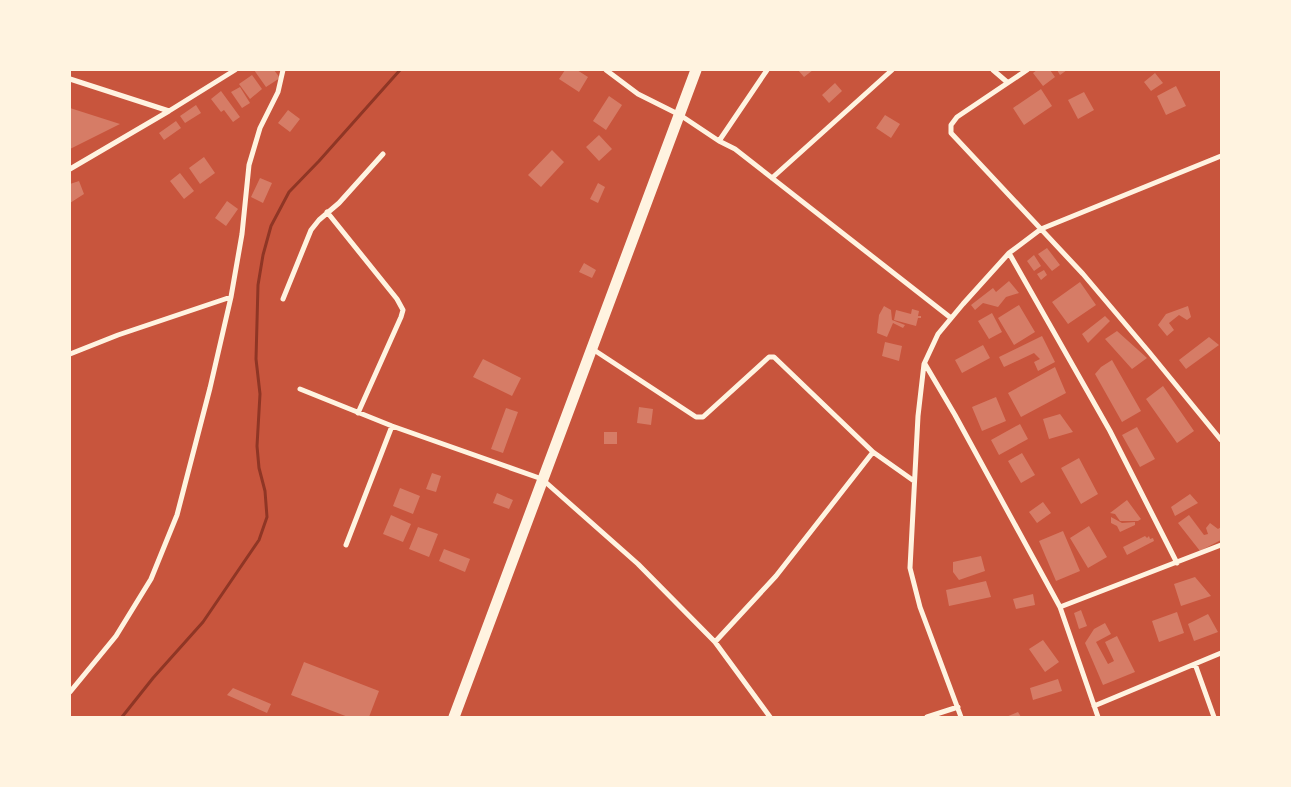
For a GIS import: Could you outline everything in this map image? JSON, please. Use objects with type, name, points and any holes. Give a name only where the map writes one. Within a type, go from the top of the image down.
[{"type":"highway","points":[[454,717],[696,70]]},
{"type":"street","points":[[70,169],[235,70]]},
{"type":"street","points":[[70,692],[116,636],[151,579],[177,515],[231,297],[242,234],[249,165],[260,128],[278,92],[283,70]]},
{"type":"street","points":[[606,70],[638,94],[680,115],[719,141],[735,149],[951,318]]},
{"type":"street","points":[[719,141],[767,70]]},
{"type":"street","points":[[772,178],[892,70]]},
{"type":"street","points":[[992,70],[1007,82]]},
{"type":"street","points":[[1028,70],[1007,82],[957,117],[951,125],[952,133],[1041,229],[1149,352],[1221,440]]},
{"type":"street","points":[[70,80],[169,111]]},
{"type":"street","points":[[283,299],[311,230],[383,154]]},
{"type":"street","points":[[962,717],[920,607],[910,568],[918,416],[924,364],[938,334],[951,318],[1009,253],[1041,229],[1221,156]]},
{"type":"street","points":[[327,212],[397,299],[403,310],[358,413]]},
{"type":"street","points":[[1009,253],[1110,431],[1177,563]]},
{"type":"street","points":[[70,354],[118,335],[231,297]]},
{"type":"street","points":[[591,348],[696,417],[703,417],[769,357],[774,357],[873,452],[914,482]]},
{"type":"street","points":[[924,364],[955,415],[1060,607],[1098,717]]},
{"type":"street","points":[[300,389],[392,426],[542,479],[638,564],[715,642],[770,717]]},
{"type":"street","points":[[346,545],[392,426]]},
{"type":"street","points":[[715,642],[776,576],[873,452]]},
{"type":"street","points":[[1060,607],[1221,545]]},
{"type":"street","points":[[1094,706],[1221,653]]},
{"type":"street","points":[[1195,664],[1214,717]]},
{"type":"street","points":[[927,717],[958,708]]},
{"type":"building","points":[[254,70],[274,70],[280,78],[266,87]]},
{"type":"building","points":[[565,70],[577,70],[588,77],[579,92],[559,79]]},
{"type":"building","points":[[798,70],[813,70],[804,77]]},
{"type":"building","points":[[1037,70],[1050,70],[1055,77],[1043,86],[1033,73]]},
{"type":"building","points":[[1057,70],[1067,70],[1060,75]]},
{"type":"building","points":[[1155,73],[1163,83],[1151,91],[1144,82]]},
{"type":"building","points":[[252,75],[262,89],[250,99],[239,84]]},
{"type":"building","points":[[835,83],[842,91],[829,103],[822,95]]},
{"type":"building","points":[[1176,86],[1186,106],[1166,115],[1157,96]]},
{"type":"building","points":[[240,87],[250,103],[242,108],[231,92]]},
{"type":"building","points":[[1041,89],[1052,106],[1024,125],[1013,108]]},
{"type":"building","points":[[221,91],[240,117],[233,122],[224,110],[221,112],[211,99]]},
{"type":"building","points":[[1084,92],[1094,110],[1078,119],[1068,100]]},
{"type":"building","points":[[609,96],[622,105],[606,130],[593,121]]},
{"type":"building","points":[[196,105],[201,113],[185,123],[180,116]]},
{"type":"building","points":[[70,108],[120,124],[70,149]]},
{"type":"building","points":[[288,110],[300,119],[290,132],[278,123]]},
{"type":"building","points":[[885,115],[900,124],[891,138],[876,128]]},
{"type":"building","points":[[176,121],[181,128],[164,140],[159,133]]},
{"type":"building","points":[[599,135],[612,149],[599,161],[586,147]]},
{"type":"building","points":[[552,150],[564,162],[541,187],[528,175]]},
{"type":"building","points":[[204,157],[215,173],[200,184],[189,168]]},
{"type":"building","points":[[180,173],[194,191],[184,199],[170,181]]},
{"type":"building","points":[[260,178],[272,183],[263,203],[251,197]]},
{"type":"building","points":[[79,181],[84,194],[70,203],[70,184]]},
{"type":"building","points":[[598,183],[605,187],[598,203],[590,199]]},
{"type":"building","points":[[227,201],[238,209],[226,226],[215,218]]},
{"type":"building","points":[[1047,248],[1060,265],[1052,271],[1038,254]]},
{"type":"building","points":[[1034,255],[1041,266],[1034,271],[1027,261]]},
{"type":"building","points":[[584,263],[596,270],[592,278],[579,272]]},
{"type":"building","points":[[1044,270],[1047,275],[1041,280],[1037,274]]},
{"type":"building","points":[[1009,281],[1019,293],[1006,297],[998,307],[983,303],[975,310],[971,305],[993,288],[996,292]]},
{"type":"building","points":[[1080,282],[1096,305],[1068,324],[1052,302]]},
{"type":"building","points":[[1019,305],[1035,332],[1014,345],[998,318]]},
{"type":"building","points":[[884,306],[891,310],[892,320],[905,325],[903,328],[893,323],[887,337],[877,333],[879,315]]},
{"type":"building","points":[[1188,306],[1191,317],[1187,320],[1179,315],[1169,323],[1174,330],[1167,336],[1158,325],[1166,314]]},
{"type":"building","points":[[912,309],[919,311],[918,316],[921,316],[921,318],[918,318],[916,326],[894,320],[896,310],[911,314]]},
{"type":"building","points":[[992,313],[1002,332],[989,339],[978,321]]},
{"type":"building","points":[[1105,316],[1110,321],[1088,343],[1082,334]]},
{"type":"building","points":[[1117,331],[1147,358],[1132,369],[1105,339]]},
{"type":"building","points":[[1042,336],[1055,362],[1038,371],[1034,362],[1040,359],[1034,353],[1004,367],[999,357]]},
{"type":"building","points":[[1209,337],[1219,345],[1186,369],[1179,360]]},
{"type":"building","points":[[885,342],[902,346],[899,361],[882,356]]},
{"type":"building","points":[[983,345],[990,358],[962,373],[955,360]]},
{"type":"building","points":[[483,359],[521,378],[512,396],[473,377]]},
{"type":"building","points":[[1112,360],[1141,411],[1122,422],[1095,374],[1101,367]]},
{"type":"building","points":[[1055,367],[1066,393],[1021,417],[1008,393]]},
{"type":"building","points":[[1163,386],[1194,431],[1177,443],[1146,399]]},
{"type":"building","points":[[996,397],[1006,421],[982,431],[972,407]]},
{"type":"building","points":[[639,407],[653,409],[651,425],[637,423]]},
{"type":"building","points":[[506,408],[518,412],[503,453],[491,449]]},
{"type":"building","points":[[1060,414],[1073,432],[1049,439],[1043,419]]},
{"type":"building","points":[[1020,424],[1028,439],[999,455],[991,440]]},
{"type":"building","points":[[1137,427],[1155,459],[1140,467],[1122,435]]},
{"type":"building","points":[[604,432],[617,432],[617,444],[604,444]]},
{"type":"building","points":[[1022,453],[1035,475],[1021,483],[1008,461]]},
{"type":"building","points":[[1079,458],[1098,494],[1081,504],[1061,468]]},
{"type":"building","points":[[432,473],[441,476],[436,492],[426,489]]},
{"type":"building","points":[[400,488],[420,496],[413,514],[393,506]]},
{"type":"building","points":[[497,493],[513,500],[509,509],[493,503]]},
{"type":"building","points":[[1190,494],[1198,503],[1175,516],[1171,507]]},
{"type":"building","points":[[1127,500],[1141,519],[1138,521],[1120,521],[1115,514],[1110,513]]},
{"type":"building","points":[[1043,502],[1051,513],[1037,523],[1029,512]]},
{"type":"building","points":[[391,515],[411,524],[403,542],[383,534]]},
{"type":"building","points":[[1189,515],[1204,535],[1208,534],[1206,528],[1210,523],[1218,529],[1221,527],[1221,540],[1200,551],[1178,523]]},
{"type":"building","points":[[1111,517],[1122,523],[1135,522],[1135,525],[1120,532],[1117,526],[1111,523]]},
{"type":"building","points":[[1089,526],[1107,557],[1088,568],[1070,538]]},
{"type":"building","points":[[418,527],[438,534],[429,557],[409,549]]},
{"type":"building","points":[[1063,531],[1080,571],[1056,581],[1039,541]]},
{"type":"building","points":[[1145,536],[1147,538],[1149,536],[1150,539],[1153,538],[1154,541],[1127,555],[1123,547]]},
{"type":"building","points":[[444,549],[470,559],[465,572],[439,561]]},
{"type":"building","points":[[981,556],[985,571],[959,580],[953,572],[953,562]]},
{"type":"building","points":[[1195,577],[1211,596],[1181,606],[1174,584]]},
{"type":"building","points":[[986,581],[991,597],[949,606],[946,590]]},
{"type":"building","points":[[1033,594],[1035,605],[1016,609],[1013,599]]},
{"type":"building","points":[[1081,610],[1087,626],[1079,629],[1074,613]]},
{"type":"building","points":[[1177,612],[1184,633],[1159,642],[1152,621]]},
{"type":"building","points":[[1208,614],[1218,632],[1194,641],[1188,624]]},
{"type":"building","points":[[1105,623],[1111,634],[1096,642],[1108,664],[1114,661],[1105,642],[1117,636],[1135,672],[1103,685],[1085,643],[1094,629]]},
{"type":"building","points":[[1043,640],[1059,662],[1045,672],[1029,649]]},
{"type":"building","points":[[304,662],[379,691],[369,717],[348,717],[291,695]]},
{"type":"building","points":[[1058,679],[1062,691],[1033,700],[1030,688]]},
{"type":"building","points":[[233,688],[271,704],[267,713],[227,695]]},
{"type":"building","points":[[1018,712],[1021,717],[1006,717]]},
{"type":"waterway","points":[[122,717],[153,678],[203,622],[259,540],[267,517],[265,491],[259,468],[257,446],[260,394],[256,359],[258,285],[263,255],[271,226],[289,192],[400,70]]}]
